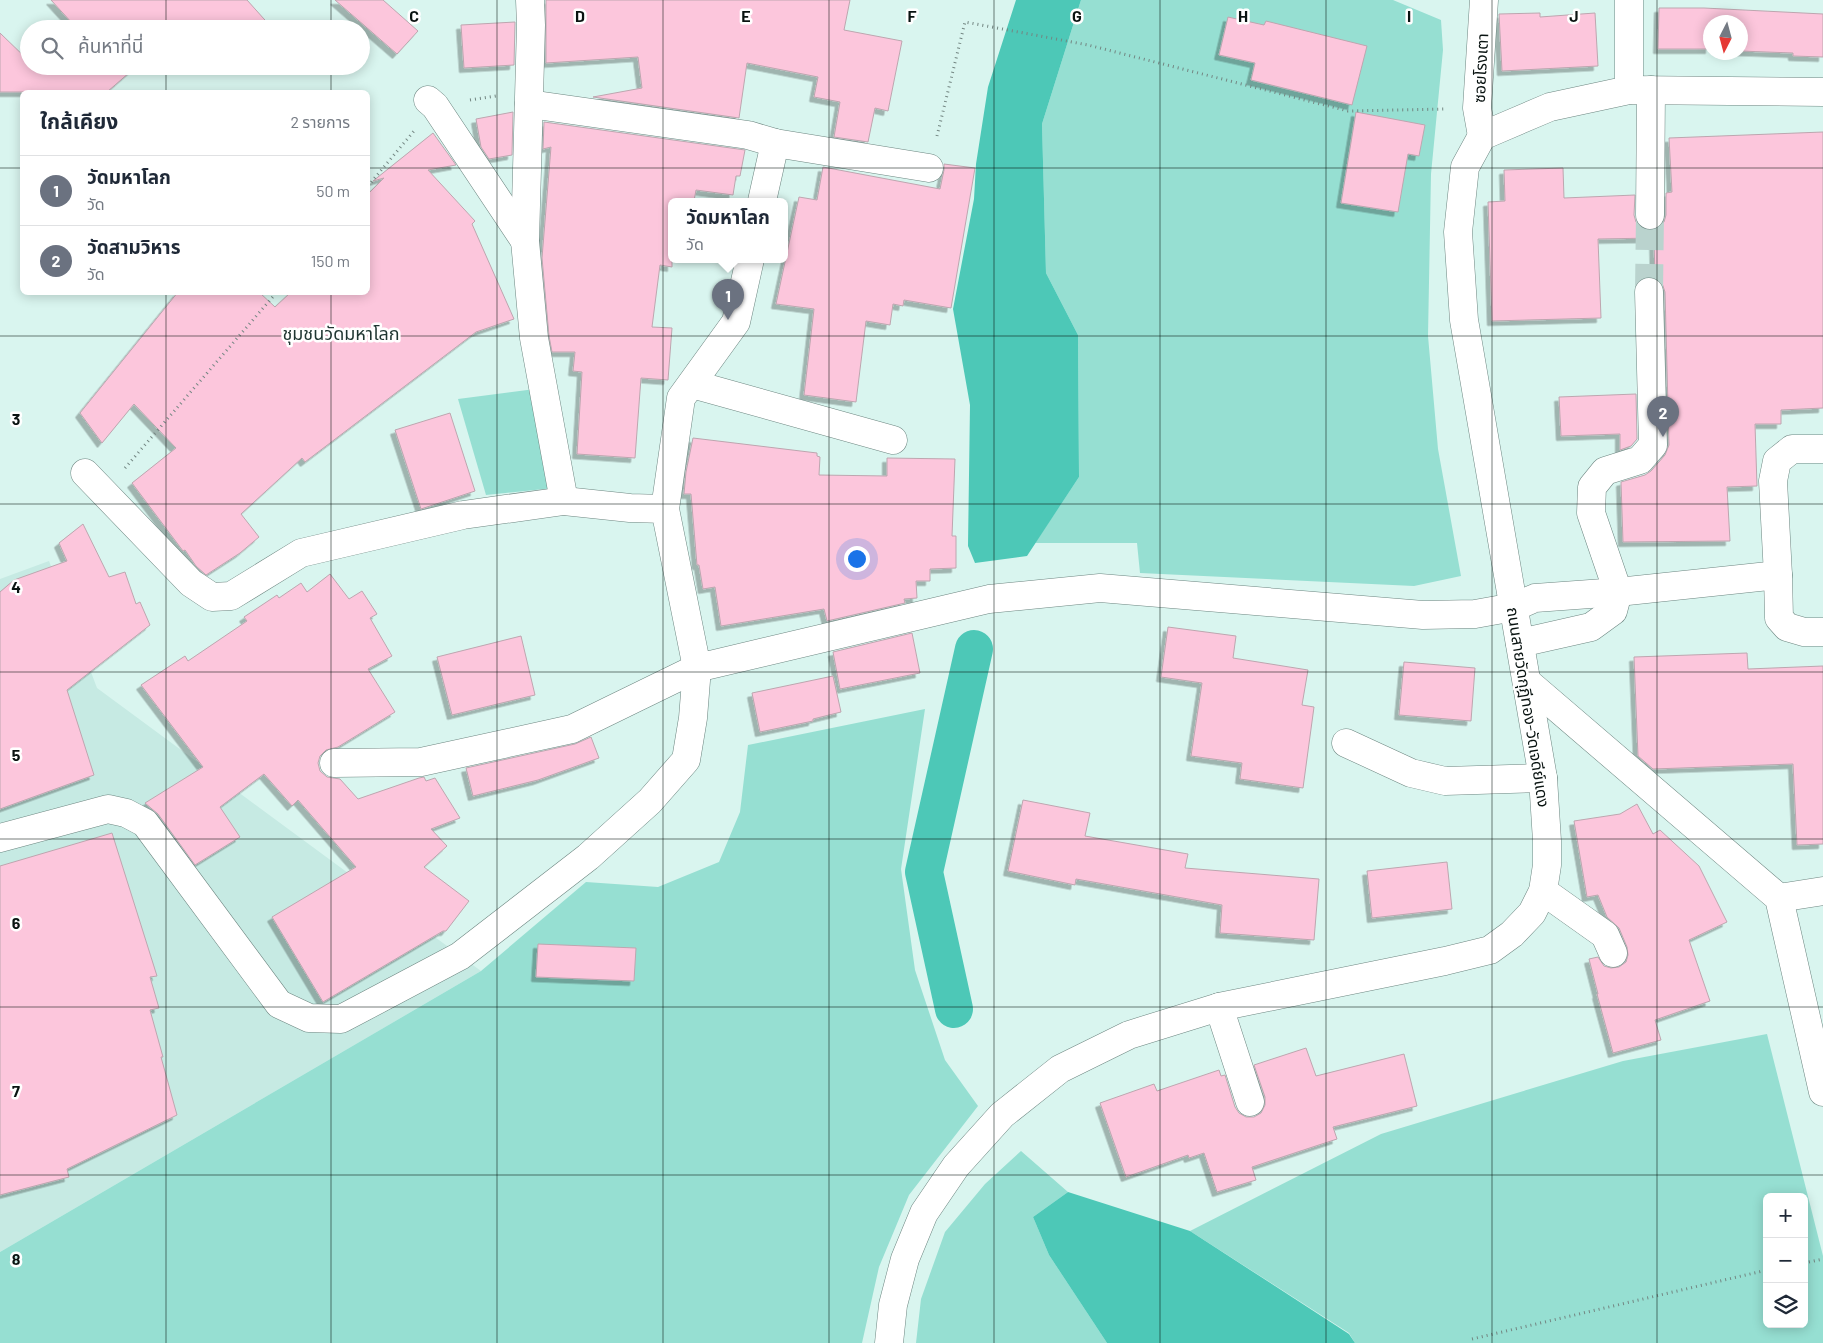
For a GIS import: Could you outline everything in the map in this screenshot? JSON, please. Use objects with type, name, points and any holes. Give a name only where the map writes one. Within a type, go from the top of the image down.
[{"type":"street","points":[[530,0],[525,241],[534,338],[564,501]]},
{"type":"street","name":"ซอยโรงเตา","points":[[1482,136],[1478,108],[1484,0]]},
{"type":"street","points":[[1629,0],[1640,90],[1650,215]]},
{"type":"street","points":[[1482,136],[1550,106],[1640,90],[1823,92]]},
{"type":"street","points":[[428,100],[435,106],[525,241]]},
{"type":"street","points":[[528,104],[748,135],[775,143],[929,168]]},
{"type":"street","name":"ถนนสายวัดกุฎีทอง-วัดเจดีย์แดง","points":[[889,1343],[893,1305],[905,1259],[924,1214],[956,1166],[1002,1115],[1060,1069],[1129,1035],[1219,1007],[1490,950],[1512,934],[1532,913],[1543,891],[1548,841],[1543,778],[1464,320],[1458,232],[1466,167],[1482,136]]},
{"type":"street","points":[[763,198],[775,143]]},
{"type":"street","points":[[0,838],[108,809],[126,812],[145,823],[279,1004],[309,1018],[341,1019],[460,956],[588,857],[650,800],[686,760],[693,718],[697,668],[665,509],[681,398],[736,322],[749,263]]},
{"type":"street","points":[[1520,643],[1591,628],[1613,611],[1618,592],[1591,514],[1592,487],[1606,471],[1640,460],[1653,445],[1649,292]]},
{"type":"street","points":[[692,384],[893,440]]},
{"type":"street","points":[[1823,449],[1792,449],[1777,460],[1773,482],[1779,618],[1787,627],[1804,632],[1823,632]]},
{"type":"street","points":[[84,473],[190,583],[212,596],[232,596],[301,553],[463,515],[564,501],[630,508],[665,509]]},
{"type":"street","points":[[334,763],[421,762],[572,729],[697,668],[989,599],[1100,588],[1423,615],[1475,614],[1514,607],[1535,598],[1618,592],[1778,575]]},
{"type":"street","points":[[1526,682],[1779,898],[1823,1092]]},
{"type":"street","points":[[1346,743],[1411,773],[1445,781],[1543,778]]},
{"type":"street","points":[[1543,891],[1605,935],[1613,953]]},
{"type":"street","points":[[1779,898],[1823,891]]},
{"type":"street","points":[[1219,1007],[1250,1102]]},
{"type":"path","points":[[929,168],[965,22],[1088,45],[1348,111],[1478,108]]},
{"type":"path","points":[[103,492],[275,295]]},
{"type":"path","points":[[1808,1262],[1823,1258]]},
{"type":"path","points":[[1472,1339],[1763,1271]]},
{"type":"shaded area","points":[[1016,0],[1081,0],[1042,124],[1046,273],[1078,335],[1079,477],[1027,556],[975,563],[968,546],[970,405],[953,309],[974,199],[976,164],[988,87]]},
{"type":"shaded area","points":[[1081,0],[1393,0],[1441,20],[1443,50],[1431,174],[1428,336],[1438,449],[1461,576],[1414,586],[1140,573],[1137,543],[1035,543],[1079,477],[1078,335],[1046,273],[1042,124]]},
{"type":"shaded area","points":[[535,389],[554,488],[486,495],[458,399]]},
{"type":"shaded area","points":[[49,561],[97,688],[481,971],[0,1252],[0,579]]},
{"type":"shaded area","points":[[925,709],[901,869],[915,970],[945,1060],[978,1106],[909,1195],[879,1267],[862,1343],[0,1343],[0,1252],[481,971],[586,882],[658,887],[719,862],[740,812],[748,745]]},
{"type":"shaded area","points":[[1767,1034],[1807,1193],[1763,1193],[1763,1328],[1808,1328],[1808,1197],[1823,1256],[1823,1343],[1355,1343],[1349,1333],[1190,1231],[1381,1134],[1623,1061]]},
{"type":"shaded area","points":[[1021,1151],[1068,1192],[1033,1217],[1049,1255],[1107,1343],[916,1343],[921,1299],[945,1232],[985,1184]]},
{"type":"shaded area","points":[[1068,1192],[1190,1231],[1349,1334],[1355,1343],[1107,1343],[1049,1255],[1033,1217]]},
{"type":"building","points":[[51,0],[247,0],[265,20],[69,20]]},
{"type":"building","points":[[335,0],[383,0],[418,31],[397,54],[370,30],[370,20],[358,20]]},
{"type":"building","points":[[546,0],[850,0],[844,30],[902,41],[888,111],[875,108],[868,142],[834,137],[840,102],[814,97],[818,77],[747,63],[739,118],[593,97],[642,88],[638,57],[546,63]]},
{"type":"building","points":[[1659,8],[1704,8],[1823,14],[1823,57],[1793,56],[1793,53],[1748,51],[1748,15],[1703,15],[1703,49],[1658,49]]},
{"type":"building","points":[[1540,13],[1540,17],[1595,13],[1598,66],[1502,71],[1499,14]]},
{"type":"building","points":[[1228,17],[1264,25],[1266,21],[1367,46],[1352,105],[1251,80],[1255,63],[1219,55]]},
{"type":"building","points":[[515,22],[514,65],[464,68],[461,25]]},
{"type":"building","points":[[0,33],[20,52],[20,75],[127,75],[109,90],[20,90],[20,92],[0,92]]},
{"type":"building","points":[[513,112],[512,155],[489,159],[481,147],[476,119]]},
{"type":"building","points":[[1356,112],[1425,125],[1419,156],[1408,154],[1398,212],[1341,203]]},
{"type":"building","points":[[544,122],[745,150],[740,176],[736,176],[733,195],[696,190],[695,198],[668,198],[668,263],[672,263],[672,267],[660,265],[652,327],[672,328],[668,380],[641,378],[635,458],[577,454],[582,372],[573,371],[575,352],[552,352],[549,336],[542,258],[551,147],[543,149]]},
{"type":"building","points":[[1823,132],[1823,408],[1781,410],[1781,424],[1755,424],[1757,486],[1727,487],[1730,541],[1623,542],[1621,482],[1645,475],[1651,471],[1665,455],[1669,445],[1665,292],[1662,283],[1655,278],[1654,238],[1598,239],[1601,318],[1492,321],[1488,202],[1505,201],[1504,170],[1563,168],[1564,198],[1635,195],[1634,215],[1636,222],[1643,229],[1650,231],[1658,228],[1664,222],[1666,215],[1666,193],[1672,192],[1669,138]]},
{"type":"building","points":[[433,133],[456,165],[428,170],[475,221],[472,224],[514,319],[476,332],[305,462],[302,458],[241,514],[259,537],[240,553],[206,575],[196,566],[185,550],[183,551],[132,483],[176,448],[134,404],[102,443],[80,413],[176,295],[262,295],[275,307],[288,295],[370,295],[370,192],[384,178],[373,181]]},
{"type":"building","points":[[944,164],[975,168],[951,308],[904,300],[903,306],[893,304],[890,325],[866,321],[856,402],[804,395],[814,309],[776,304],[785,263],[788,263],[788,248],[799,197],[817,200],[823,167],[940,189]]},
{"type":"building","points":[[1636,394],[1637,439],[1631,446],[1620,450],[1620,434],[1561,436],[1559,397]]},
{"type":"building","points":[[450,413],[475,491],[421,509],[395,430]]},
{"type":"building","points":[[693,438],[817,453],[817,456],[820,457],[819,475],[887,476],[887,458],[955,459],[952,536],[956,536],[956,568],[930,569],[930,581],[916,581],[917,598],[904,599],[905,603],[827,621],[824,609],[721,626],[715,587],[703,589],[699,565],[697,565],[691,494],[684,494],[686,472]]},
{"type":"building","points":[[83,524],[109,577],[125,572],[136,604],[140,602],[150,625],[67,690],[94,775],[0,809],[0,592],[14,580],[67,561],[59,543]]},
{"type":"building","points":[[330,574],[349,599],[362,591],[377,614],[370,618],[392,656],[368,669],[395,712],[338,747],[326,750],[320,756],[318,763],[320,771],[327,777],[340,779],[358,799],[419,778],[424,777],[426,781],[435,778],[460,818],[431,829],[447,846],[424,867],[469,901],[446,931],[323,1002],[272,917],[356,867],[298,800],[292,806],[264,774],[220,807],[240,837],[195,865],[158,814],[145,803],[203,767],[141,685],[185,656],[188,661],[247,621],[244,617],[277,595],[279,598],[301,583],[307,592]]},
{"type":"building","points":[[1168,627],[1236,636],[1233,658],[1308,670],[1302,705],[1314,707],[1303,788],[1240,779],[1242,763],[1191,756],[1202,683],[1161,677]]},
{"type":"building","points":[[912,633],[920,673],[840,689],[833,652]]},
{"type":"building","points":[[521,636],[535,695],[452,715],[437,657]]},
{"type":"building","points":[[1747,653],[1748,669],[1823,666],[1823,844],[1797,845],[1793,764],[1653,769],[1638,756],[1634,657]]},
{"type":"building","points":[[1404,662],[1475,668],[1471,721],[1399,715]]},
{"type":"building","points":[[833,676],[841,712],[813,719],[813,721],[760,732],[752,693]]},
{"type":"building","points":[[591,737],[599,758],[538,780],[473,796],[466,768],[575,744]]},
{"type":"building","points":[[1023,800],[1090,813],[1085,836],[1188,854],[1185,868],[1319,879],[1314,940],[1220,933],[1222,905],[1076,879],[1075,885],[1008,871]]},
{"type":"building","points":[[1637,804],[1653,834],[1660,830],[1699,866],[1727,922],[1689,940],[1710,1001],[1655,1020],[1661,1040],[1613,1053],[1589,959],[1598,957],[1604,966],[1611,968],[1619,967],[1626,962],[1628,955],[1627,947],[1619,928],[1607,917],[1598,895],[1587,897],[1574,821],[1620,814]]},
{"type":"building","points":[[112,833],[157,976],[150,977],[159,1008],[150,1010],[177,1115],[67,1169],[69,1177],[0,1195],[0,866]]},
{"type":"building","points":[[1447,862],[1452,909],[1372,918],[1367,871]]},
{"type":"building","points":[[538,944],[636,948],[634,981],[536,977]]},
{"type":"building","points":[[1306,1048],[1316,1076],[1404,1054],[1417,1106],[1333,1127],[1337,1139],[1252,1167],[1256,1180],[1217,1192],[1204,1153],[1189,1158],[1188,1155],[1126,1177],[1100,1103],[1154,1084],[1157,1091],[1219,1070],[1221,1076],[1225,1075],[1235,1107],[1239,1113],[1246,1117],[1254,1117],[1261,1113],[1265,1105],[1265,1097],[1254,1065]]},
{"type":"waterway","points":[[954,1009],[924,872],[974,649]]},
{"type":"tunnel","points":[[1649,292],[1650,215]]},
{"type":"place","name":"วัดมหาโลก","points":[[728,320]]},
{"type":"place","name":"วัดสามวิหาร","points":[[1663,437]]},
{"type":"district","name":"ชุมชนวัดมหาโลก","points":[[341,333]]}]
